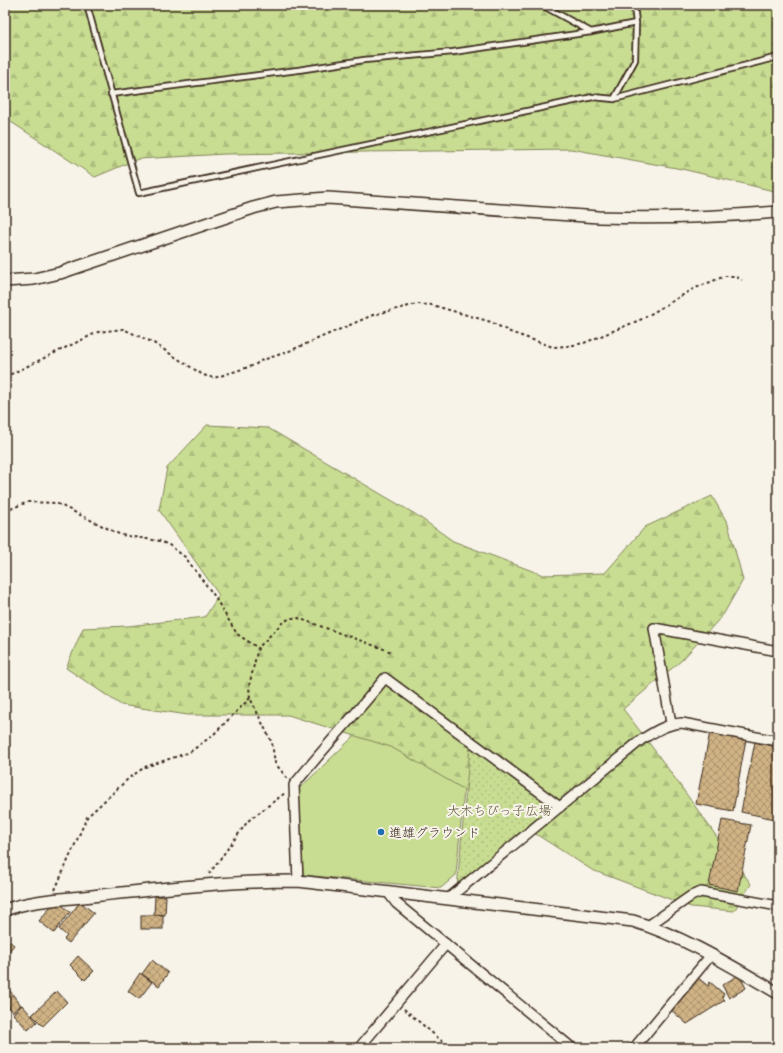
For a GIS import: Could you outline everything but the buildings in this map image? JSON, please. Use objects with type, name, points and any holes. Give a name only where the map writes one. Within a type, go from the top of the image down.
[{"type":"street","points":[[6,281],[34,279],[60,273],[253,208],[302,199],[328,198],[599,217],[641,218],[735,216],[778,212]]},
{"type":"street","points":[[671,724],[654,628],[778,651]]},
{"type":"street","points":[[298,881],[294,786],[326,745],[358,711],[384,678],[560,807]]},
{"type":"street","points":[[449,898],[641,740],[671,724],[682,724],[778,741]]},
{"type":"street","points":[[5,910],[50,901],[202,884],[253,881],[298,881],[616,918],[648,926],[711,954],[778,994]]},
{"type":"street","points":[[387,891],[396,903],[572,1048]]},
{"type":"street","points":[[648,926],[691,896],[701,892],[778,906]]},
{"type":"street","points":[[359,1048],[446,944]]},
{"type":"street","points":[[634,1048],[711,954]]},
{"type":"lane","points":[[87,5],[139,193],[201,182],[593,97],[614,99],[778,58]]},
{"type":"lane","points":[[542,5],[591,32]]},
{"type":"lane","points":[[614,99],[636,60],[636,23],[634,5]]},
{"type":"lane","points":[[111,94],[364,60],[453,52],[591,32],[636,23]]},
{"type":"path","points":[[5,378],[98,332],[123,329],[152,342],[203,375],[214,378],[255,365],[260,361],[287,352],[373,315],[417,304],[432,305],[491,322],[510,332],[553,347],[568,346],[584,343],[642,319],[693,289],[724,276],[734,276],[742,280]]},
{"type":"path","points":[[5,510],[28,502],[56,503],[121,535],[160,541],[169,545],[185,557],[213,594],[237,634],[258,648]]},
{"type":"path","points":[[202,884],[248,821],[294,786],[275,763],[272,743],[250,698],[252,669],[258,648],[283,622],[291,618],[298,618],[392,652]]},
{"type":"path","points":[[50,901],[87,817],[129,778],[146,767],[190,752],[213,735],[250,698]]},
{"type":"path","points":[[397,1003],[450,1048]]},
{"type":"green space","points":[[5,5],[778,5],[778,192],[682,169],[571,149],[225,154],[138,159],[95,177],[5,118]]},
{"type":"green space","points":[[207,425],[268,428],[415,514],[453,541],[543,575],[605,573],[645,527],[712,496],[728,524],[743,580],[723,615],[682,660],[623,709],[656,752],[751,884],[734,911],[691,907],[592,870],[489,804],[391,747],[288,715],[188,715],[121,705],[66,668],[83,628],[128,626],[205,617],[219,595],[159,510],[167,468]]},
{"type":"green space","name":"進雄グラウンド","points":[[376,715],[468,747],[456,875],[441,888],[303,875],[299,789]]},
{"type":"green space","name":"大木ちびっ子広場","points":[[470,746],[555,809],[457,888]]},
{"type":"place","name":"進雄グラウンド","points":[[381,832]]}]
